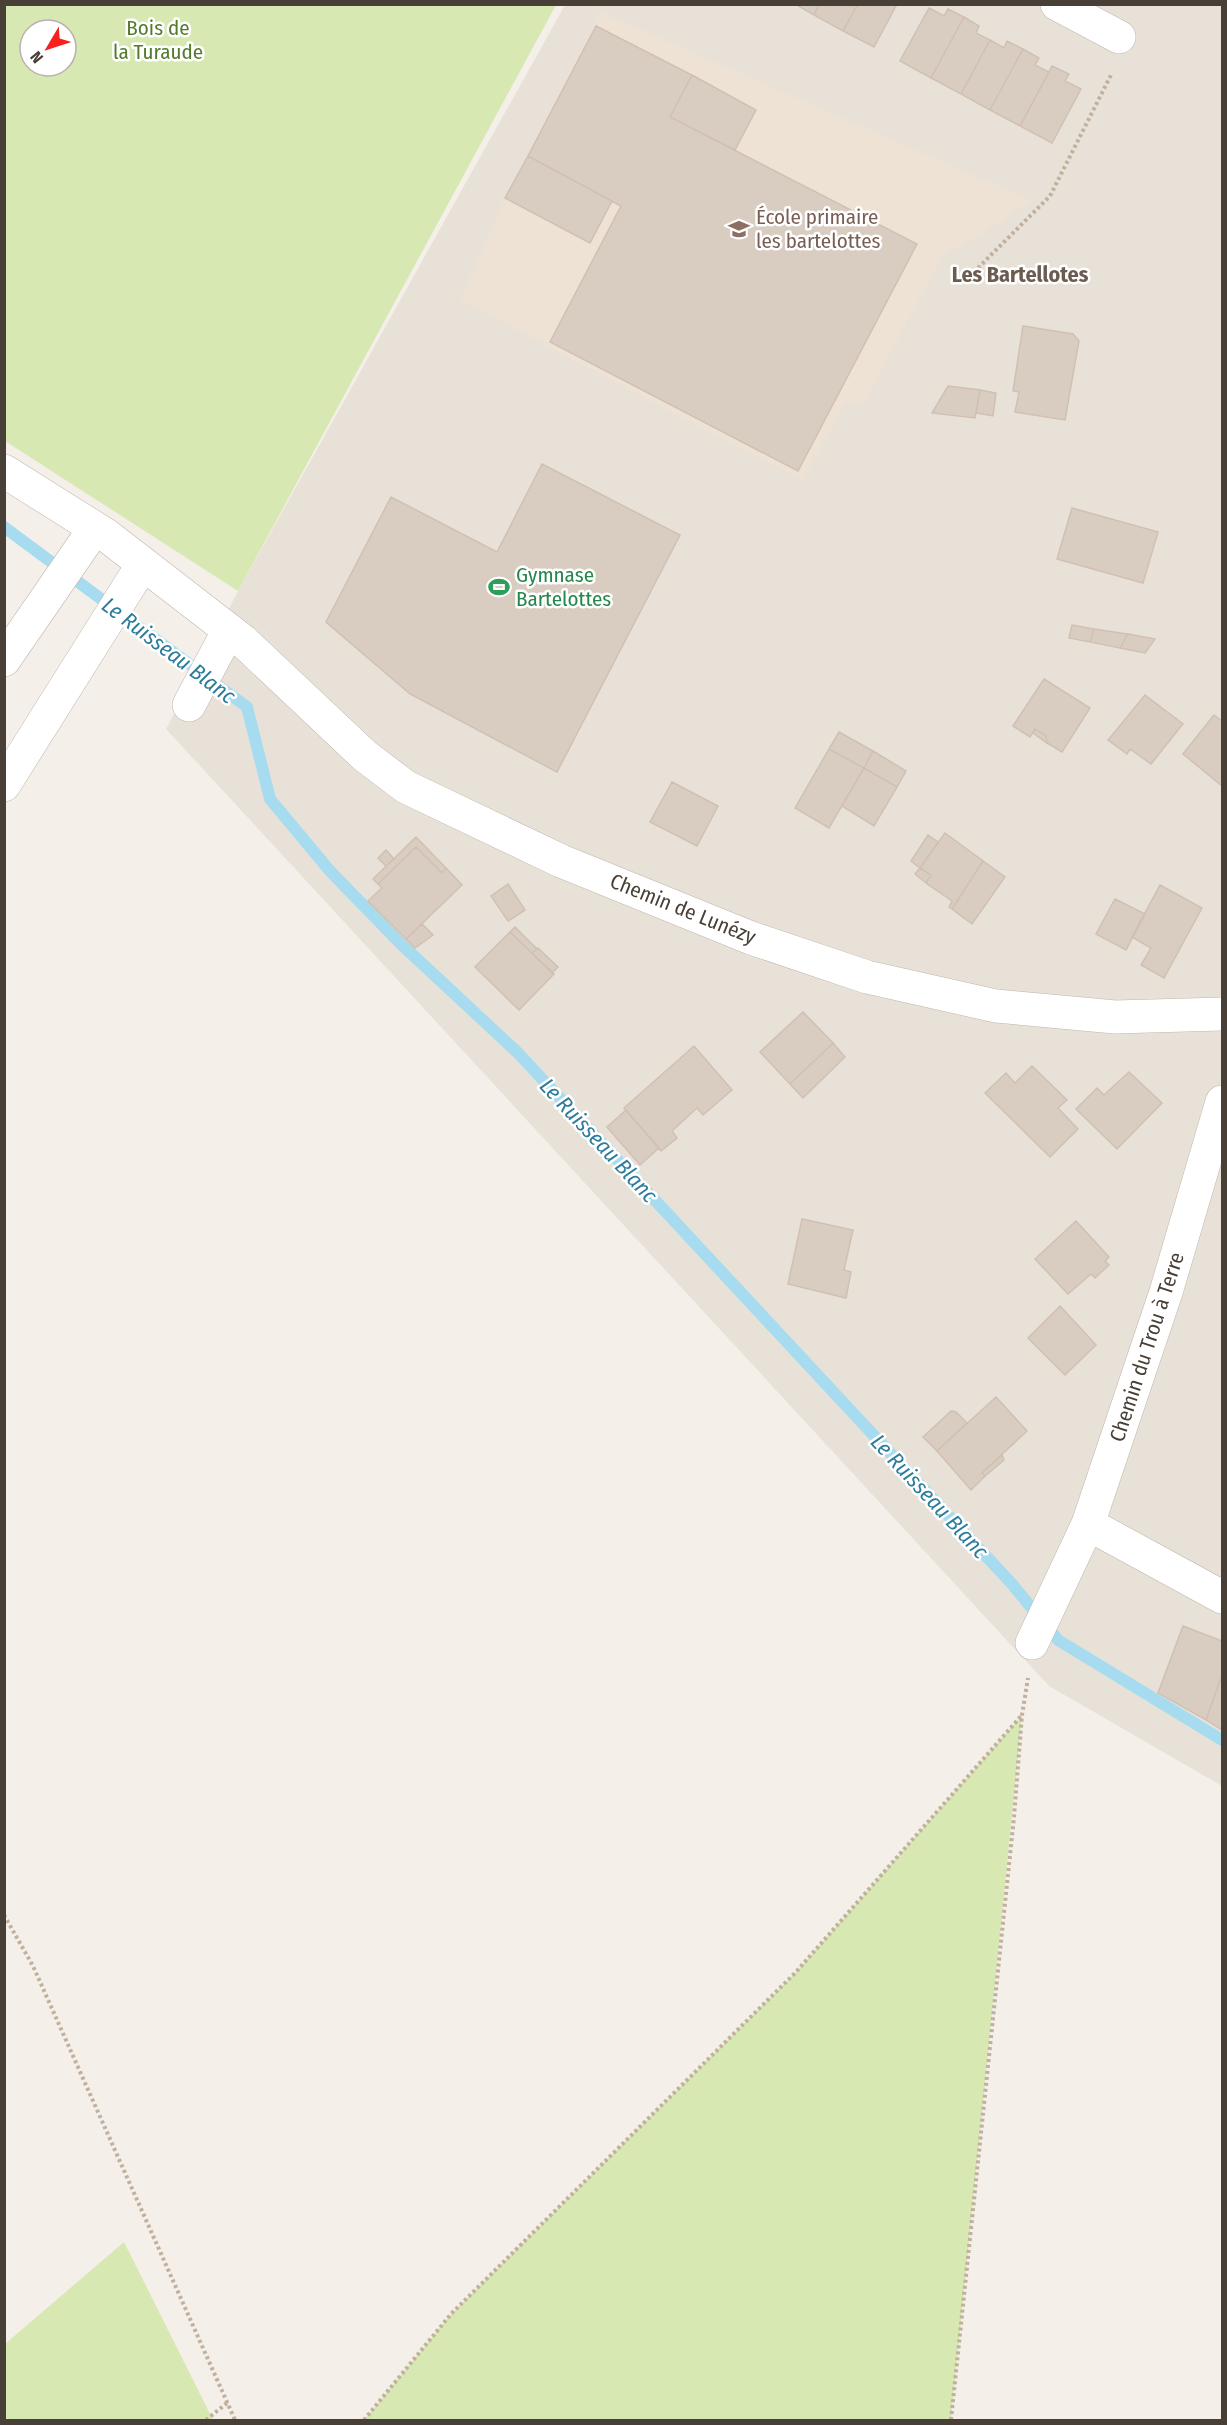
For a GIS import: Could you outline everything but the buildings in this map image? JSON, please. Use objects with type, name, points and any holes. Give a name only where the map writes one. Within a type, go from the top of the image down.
[{"type":"street","points":[[1057,4],[1119,38]]},
{"type":"street","name":"Chemin de Lunézy","points":[[4,471],[95,528],[243,640],[365,756],[406,787],[561,861],[751,938],[867,977],[996,1006],[1115,1017],[1222,1014]]},
{"type":"street","points":[[4,660],[95,528]]},
{"type":"street","points":[[4,785],[143,564]]},
{"type":"street","points":[[189,705],[223,625]]},
{"type":"street","name":"Chemin du Trou à Terre","points":[[1032,1643],[1088,1524],[1166,1292],[1222,1102]]},
{"type":"street","points":[[1088,1524],[1222,1598]]},
{"type":"path","points":[[978,268],[1050,196],[1117,62],[1119,38]]},
{"type":"path","points":[[951,2421],[1014,1817],[1022,1715],[1032,1643]]},
{"type":"path","points":[[364,2421],[451,2314],[796,1972],[1022,1715]]},
{"type":"path","points":[[4,1915],[33,1966],[235,2421]]},
{"type":"path","points":[[206,2421],[227,2403]]},
{"type":"shaded area","points":[[565,5],[1222,5],[1222,1786],[1049,1686],[166,729],[238,591]]},
{"type":"shaded area","name":"École primaire les bartelottes","points":[[601,12],[1033,201],[942,258],[861,407],[846,401],[803,481],[460,300],[505,198]]},
{"type":"green space","name":"Bois de la Turaude","points":[[4,5],[556,5],[238,591],[5,441]]},
{"type":"green space","points":[[1022,1715],[951,2420],[364,2420],[451,2314],[796,1972]]},
{"type":"green space","points":[[124,2242],[213,2420],[5,2420],[5,2344]]},
{"type":"waterway","name":"Le Ruisseau Blanc","points":[[4,527],[247,707],[270,799],[330,871],[401,944],[518,1053],[1012,1584],[1058,1640],[1222,1740]]},
{"type":"place","name":"École primaire les bartelottes","points":[[739,229]]},
{"type":"place","name":"Gymnase Bartelottes","points":[[499,587]]},
{"type":"district","name":"Les Bartellotes","points":[[1020,274]]}]
